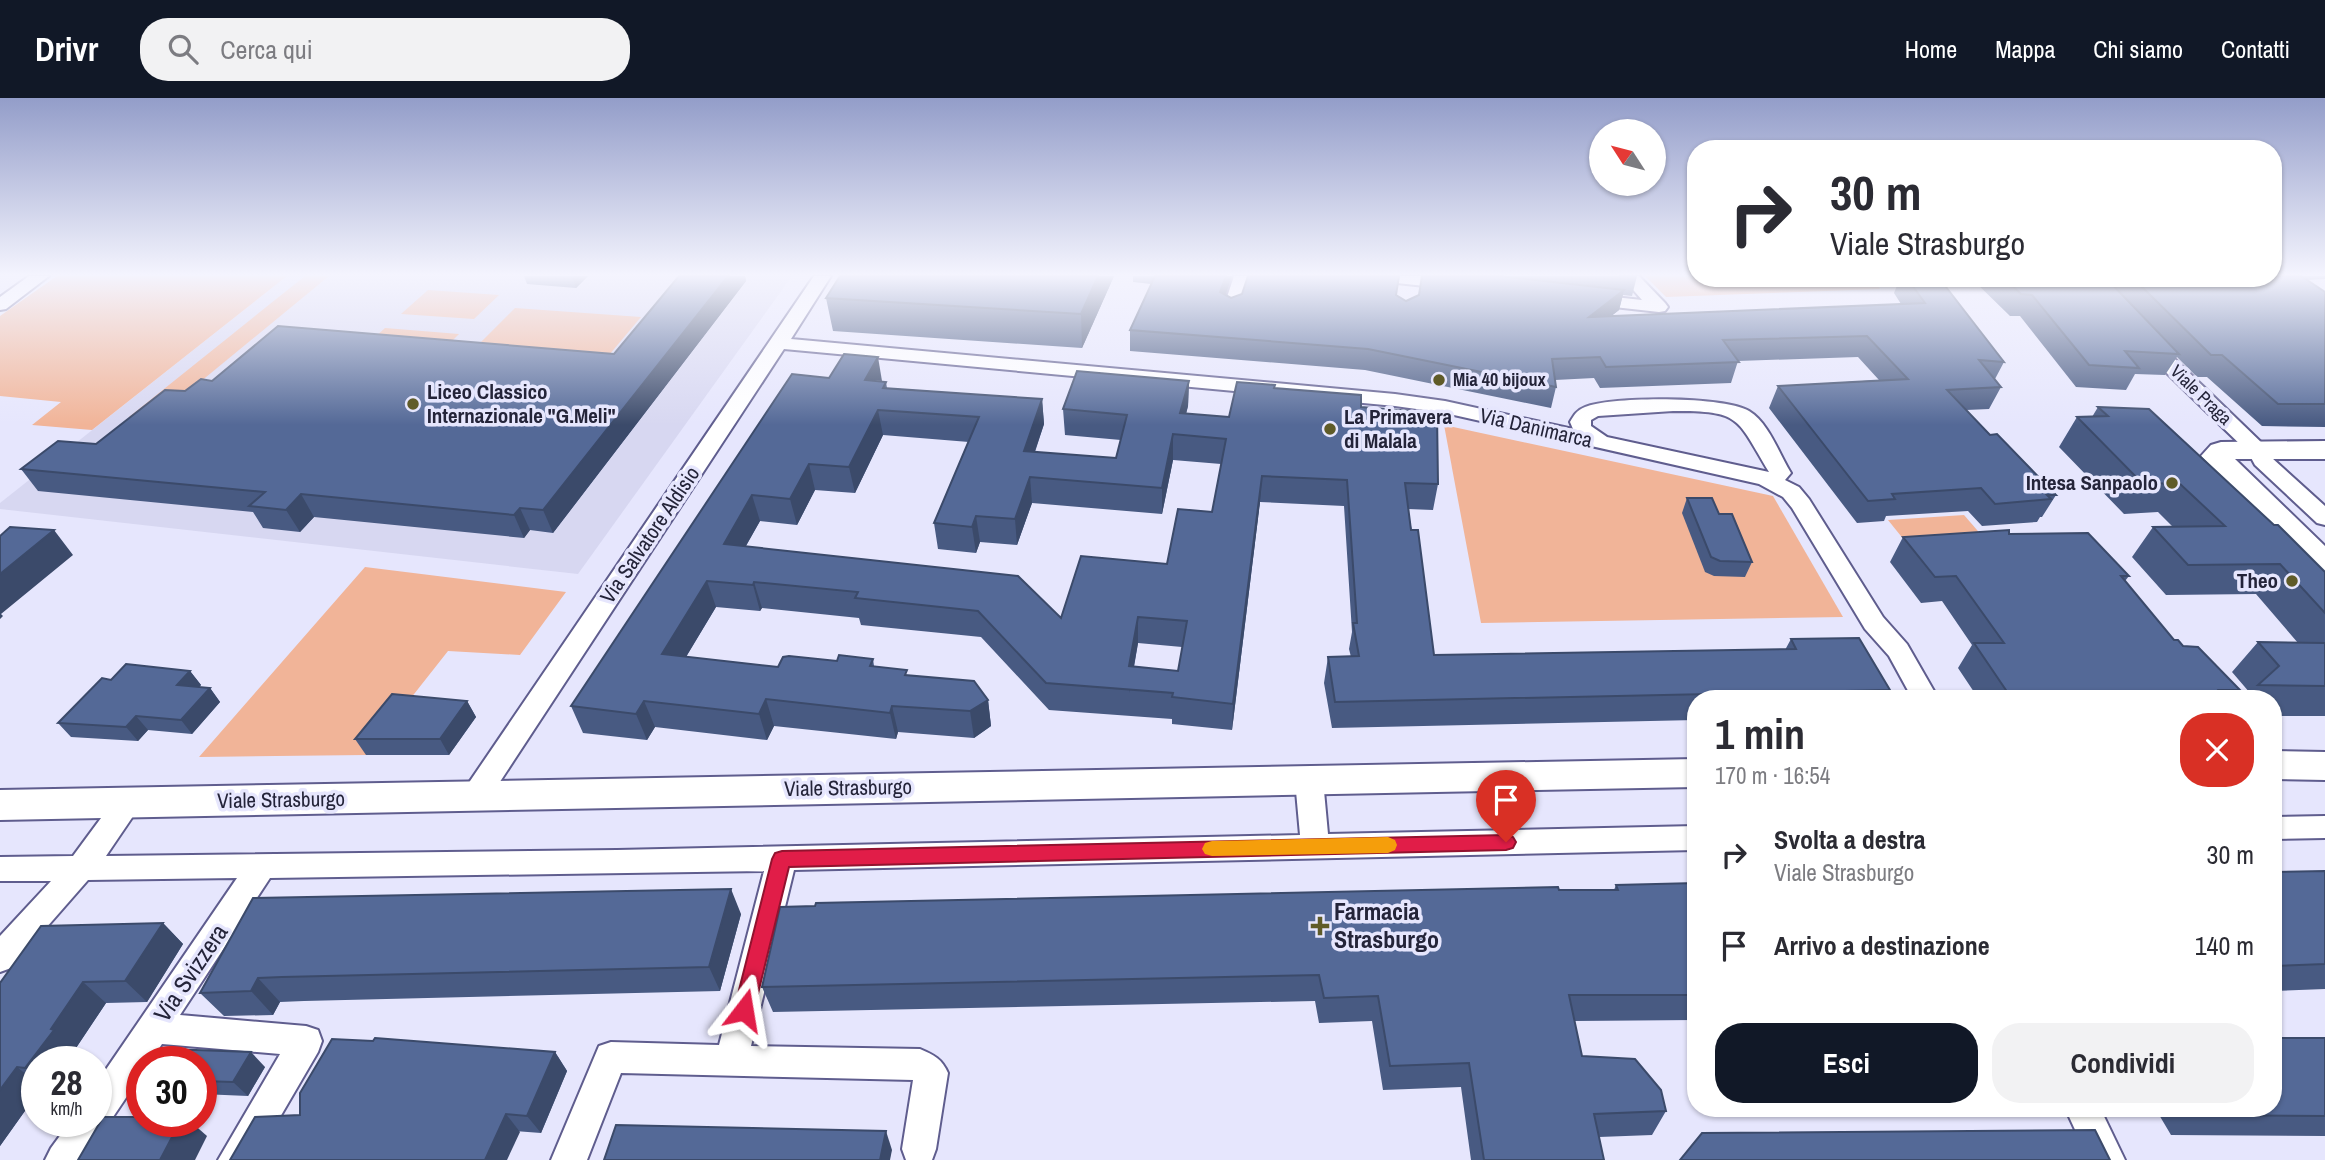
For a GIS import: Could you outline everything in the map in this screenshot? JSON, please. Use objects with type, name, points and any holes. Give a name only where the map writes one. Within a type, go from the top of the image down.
[{"type":"street","name":"Via Salvatore Aldisio","points":[[476,794],[790,326]]},
{"type":"street","name":"Viale Praga","points":[[2138,333],[2258,450],[2262,461],[2325,518]]},
{"type":"street","name":"Via Danimarca","points":[[778,343],[1395,400],[1445,407],[1766,479],[1791,492],[1801,504],[1874,623],[1898,650],[1920,690]]},
{"type":"street","points":[[1599,442],[1587,436],[1580,421],[1584,414],[1594,410],[1719,407],[1745,416],[1751,425],[1780,473],[1774,479],[1766,479]]},
{"type":"street","name":"Viale Praga","points":[[2258,450],[2221,451],[2215,456],[2325,564]]},
{"type":"street","points":[[2258,450],[2325,450]]},
{"type":"street","points":[[2282,765],[2325,766]]},
{"type":"street","name":"Viale Strasburgo","points":[[0,805],[1687,772]]},
{"type":"street","points":[[1309,780],[1315,846]]},
{"type":"street","points":[[0,958],[81,868],[128,803]]},
{"type":"street","points":[[2282,828],[2325,827]]},
{"type":"street","points":[[0,869],[782,859],[1687,838]]},
{"type":"street","points":[[731,1061],[782,859]]},
{"type":"street","name":"Via Svizzera","points":[[112,1090],[262,866]]},
{"type":"street","points":[[153,1028],[306,1041],[236,1160]]},
{"type":"street","points":[[569,1160],[611,1057],[920,1065],[931,1073],[919,1149]]},
{"type":"street","points":[[2086,1117],[2107,1160]]},
{"type":"street","points":[[62,1160],[80,1137]]},
{"type":"shaded area","points":[[0,326],[224,326],[92,430],[32,425],[61,402],[0,396]]},
{"type":"shaded area","name":"Liceo Classico Internazionale \"G.Meli\"","points":[[224,326],[756,326],[578,574],[0,509],[0,503]]},
{"type":"shaded area","points":[[243,326],[269,326],[155,419],[129,417]]},
{"type":"shaded area","points":[[497,326],[634,326],[604,361],[472,351]]},
{"type":"shaded area","points":[[385,328],[459,334],[435,358],[360,351]]},
{"type":"shaded area","points":[[1444,425],[1773,496],[1843,617],[1481,623]]},
{"type":"shaded area","points":[[1964,515],[1990,545],[1913,551],[1888,520]]},
{"type":"shaded area","points":[[365,567],[566,592],[520,655],[448,651],[366,755],[199,757]]},
{"type":"building","points":[[278,326],[614,354],[638,326],[689,326],[543,510],[520,508],[514,515],[301,494],[286,510],[249,506],[265,492],[21,469],[58,441],[96,444],[165,390],[185,391],[201,379],[212,381]]},
{"type":"building","points":[[1132,326],[1976,326],[2004,362],[1979,360],[2001,387],[1947,390],[1990,435],[1997,434],[2056,495],[2047,495],[2051,499],[1995,504],[1981,488],[1892,494],[1895,499],[1868,501],[1778,386],[1908,379],[1867,336],[1723,340],[1739,362],[1606,367],[1600,357],[1552,359],[1556,387],[1368,349],[1130,330]]},
{"type":"building","points":[[2057,326],[2152,326],[2179,354],[2125,351],[2139,368],[2089,365]]},
{"type":"building","points":[[2181,326],[2325,326],[2325,404],[2278,404],[2222,355],[2211,355]]},
{"type":"building","points":[[844,354],[878,357],[865,380],[886,382],[883,388],[1042,399],[1024,451],[1116,458],[1127,415],[1063,409],[1077,371],[1189,381],[1180,413],[1229,417],[1237,382],[1275,385],[1274,388],[1361,395],[1361,407],[1437,413],[1438,484],[1405,483],[1411,530],[1418,530],[1434,655],[1796,649],[1791,639],[1859,638],[1890,690],[1687,690],[1687,694],[1335,702],[1328,657],[1359,656],[1353,623],[1357,623],[1347,480],[1262,476],[1233,704],[1172,697],[1173,693],[1046,683],[978,611],[855,598],[858,592],[754,582],[753,585],[707,581],[662,654],[778,667],[783,657],[789,656],[837,661],[839,655],[873,659],[870,666],[907,670],[905,675],[974,681],[988,700],[970,711],[892,706],[890,713],[766,699],[759,714],[644,701],[636,714],[571,706],[792,374],[829,378]],"holes":[[[878,410],[979,417],[934,523],[972,527],[976,516],[1015,519],[1030,477],[1162,488],[1173,434],[1226,439],[1212,512],[1178,509],[1167,564],[1081,556],[1061,618],[1018,576],[724,544],[752,495],[790,499],[809,464],[849,467]],[[1138,617],[1187,621],[1178,671],[1129,666]]]},
{"type":"building","points":[[2098,407],[2149,409],[2274,525],[2278,525],[2325,572],[2325,613],[2280,564],[2188,565],[2153,527],[2225,526],[2178,482],[2144,485],[2077,417],[2108,416]]},
{"type":"building","points":[[1687,498],[1712,498],[1719,514],[1732,514],[1752,562],[1720,561],[1711,557]]},
{"type":"building","points":[[10,527],[54,530],[0,574],[0,536]]},
{"type":"building","points":[[2009,530],[2009,534],[2088,533],[2129,576],[2121,576],[2174,640],[2178,640],[2183,646],[2198,647],[2240,690],[2006,690],[1974,643],[2004,643],[1956,576],[1935,577],[1903,537]]},
{"type":"building","points":[[2258,642],[2325,643],[2325,686],[2258,685],[2279,666]]},
{"type":"building","points":[[126,664],[190,671],[177,685],[210,688],[181,720],[136,716],[126,727],[58,723],[102,678],[111,680]]},
{"type":"building","points":[[392,694],[467,701],[440,739],[355,739]]},
{"type":"building","points":[[2325,871],[2325,964],[2282,966],[2282,872]]},
{"type":"building","points":[[1687,883],[1687,995],[1569,995],[1582,1056],[1635,1059],[1661,1090],[1666,1111],[1594,1114],[1604,1160],[1484,1160],[1469,1063],[1390,1066],[1378,996],[1324,998],[1319,975],[762,987],[780,907],[815,906],[816,903],[1558,887],[1559,890],[1618,890],[1616,885]]},
{"type":"building","points":[[731,889],[709,967],[258,978],[251,991],[200,993],[253,898]]},
{"type":"building","points":[[163,923],[125,981],[83,982],[42,1046],[21,1046],[21,1068],[17,1067],[0,1090],[0,983],[41,926]]},
{"type":"building","points":[[375,1038],[555,1052],[527,1116],[506,1114],[485,1160],[230,1160],[255,1117],[300,1115],[300,1093],[332,1039],[373,1041]]},
{"type":"building","points":[[2282,1038],[2325,1038],[2325,1116],[2282,1116]]},
{"type":"building","points":[[217,1051],[251,1052],[233,1082],[217,1082]]},
{"type":"building","points":[[112,1117],[126,1117],[126,1137],[172,1137],[160,1160],[78,1160],[91,1137],[112,1137]]},
{"type":"building","points":[[616,1125],[886,1131],[880,1160],[604,1160]]},
{"type":"building","points":[[2095,1130],[2110,1160],[1680,1160],[1702,1133]]},
{"type":"slow traffic","points":[[1212,849],[1388,845]]},
{"type":"place","name":"Mia 40 bijoux","points":[[1439,380]]},
{"type":"place","name":"Liceo Classico Internazionale \"G.Meli\"","points":[[413,404]]},
{"type":"place","name":"La Primavera di Malala","points":[[1330,429]]},
{"type":"place","name":"Intesa Sanpaolo","points":[[2172,483]]},
{"type":"place","name":"Theo","points":[[2292,581]]},
{"type":"place","name":"Farmacia Strasburgo","points":[[1320,926]]},
{"type":"route","points":[[744,1010],[782,859],[1506,842]]}]
